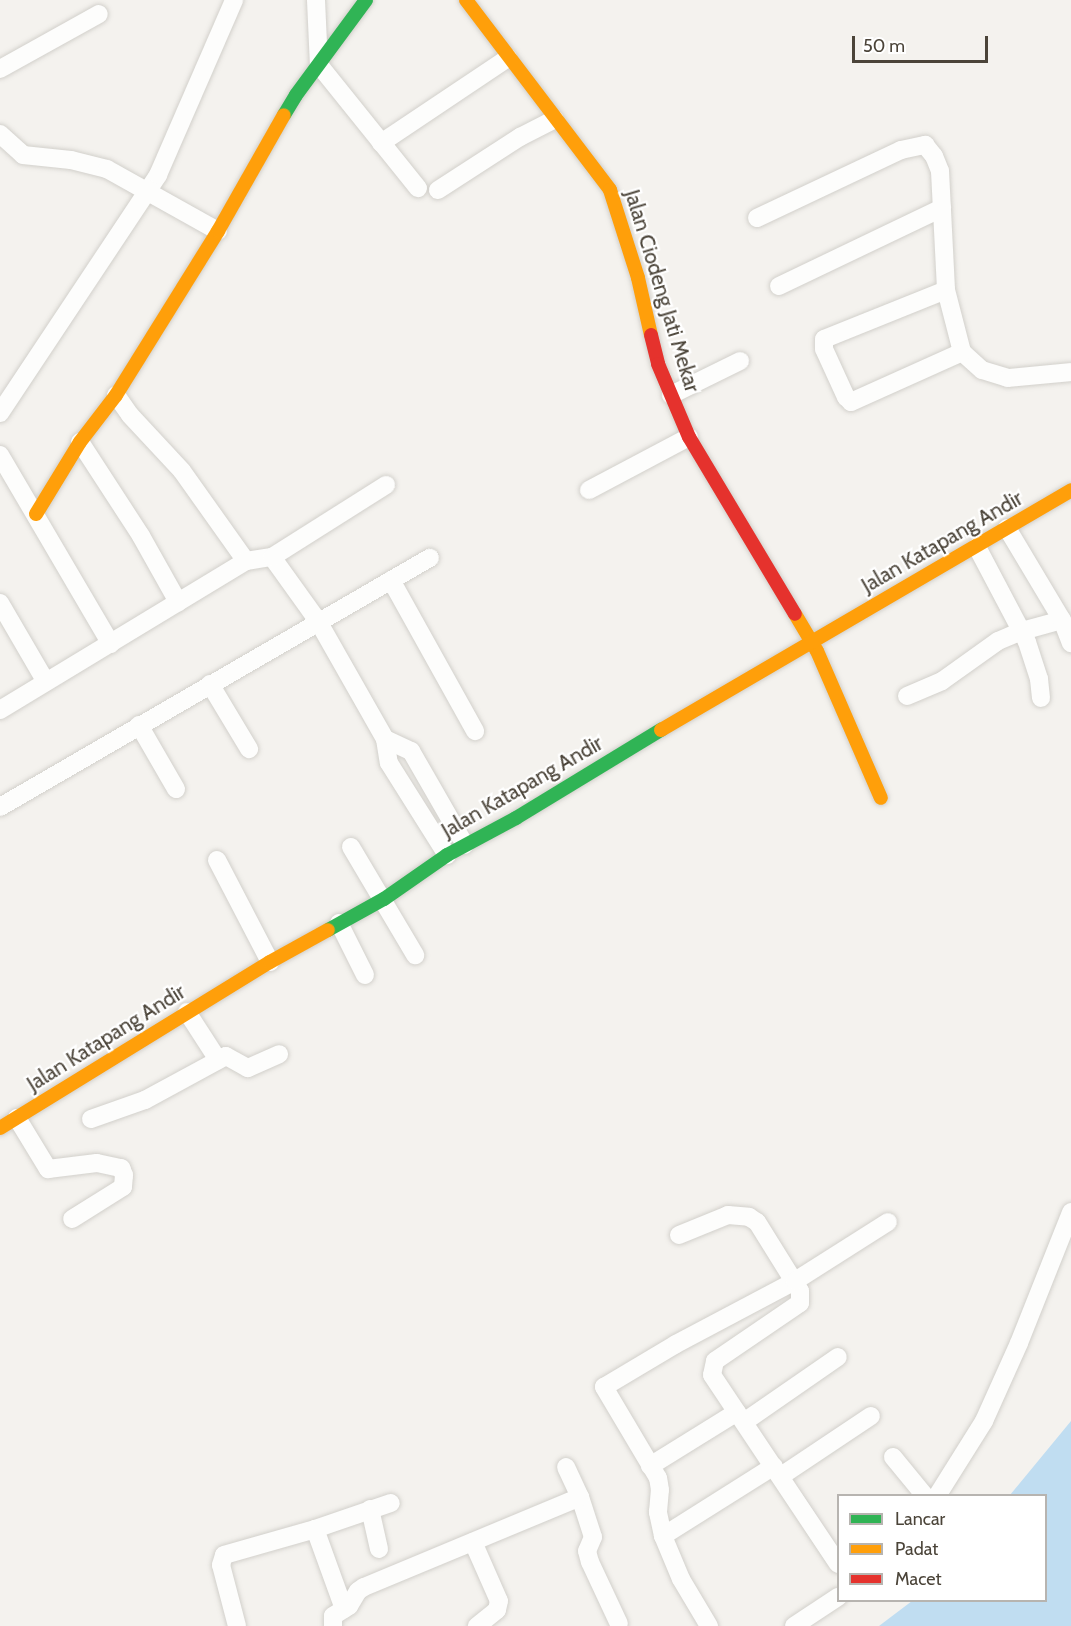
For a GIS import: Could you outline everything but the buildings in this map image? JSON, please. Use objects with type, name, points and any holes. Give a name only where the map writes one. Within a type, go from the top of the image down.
[{"type":"street","points":[[0,413],[96,265],[148,190],[234,0]]},
{"type":"street","points":[[316,0],[319,65],[418,188]]},
{"type":"street","points":[[36,514],[80,442],[116,395],[218,231],[297,95],[366,0]]},
{"type":"street","name":"Jalan Ciodeng Jati Mekar","points":[[466,0],[610,190],[638,278],[658,364],[689,437],[812,641],[847,715],[881,798]]},
{"type":"street","points":[[0,69],[99,14]]},
{"type":"street","points":[[381,143],[508,58]]},
{"type":"street","points":[[438,190],[520,137],[555,119]]},
{"type":"street","points":[[0,134],[23,155],[71,160],[107,169],[218,231]]},
{"type":"street","points":[[757,218],[900,150],[925,145],[934,156],[940,171],[945,290],[962,352],[982,370],[1008,378],[1071,372]]},
{"type":"street","points":[[779,286],[942,208]]},
{"type":"street","points":[[945,290],[824,339],[824,349],[846,397],[851,402],[962,352]]},
{"type":"street","points":[[671,394],[740,361]]},
{"type":"street","points":[[116,395],[130,415],[182,471],[246,561]]},
{"type":"street","points":[[589,490],[689,437]]},
{"type":"street","points":[[80,442],[141,536],[178,602]]},
{"type":"street","points":[[0,455],[111,644]]},
{"type":"street","points":[[0,710],[246,561],[272,557],[386,485]]},
{"type":"street","name":"Jalan Katapang Andir","points":[[0,1128],[270,962],[384,899],[447,855],[516,818],[717,695],[977,547],[1071,490]]},
{"type":"street","points":[[1007,528],[1062,620],[1071,643]]},
{"type":"street","points":[[977,547],[1022,631],[1039,679],[1041,698]]},
{"type":"street","points":[[272,557],[318,621],[385,739],[389,763],[447,855]]},
{"type":"street","points":[[0,807],[430,558]]},
{"type":"street","points":[[391,580],[475,731]]},
{"type":"street","points":[[0,603],[46,682]]},
{"type":"street","points":[[907,696],[942,681],[998,641],[1022,631],[1062,620]]},
{"type":"street","points":[[210,684],[249,749]]},
{"type":"street","points":[[139,725],[176,789]]},
{"type":"street","points":[[385,739],[411,751],[465,845]]},
{"type":"street","points":[[351,847],[384,899],[415,955]]},
{"type":"street","points":[[217,860],[270,962]]},
{"type":"street","points":[[339,923],[365,975]]},
{"type":"street","points":[[187,1012],[218,1060]]},
{"type":"street","points":[[91,1119],[145,1100],[218,1060],[232,1058],[248,1068],[279,1054]]},
{"type":"street","points":[[17,1118],[48,1169],[97,1163],[121,1168],[123,1187],[72,1219]]},
{"type":"street","points":[[939,1494],[984,1421],[1023,1334],[1071,1212]]},
{"type":"street","points":[[679,1235],[728,1215],[749,1217],[757,1222],[795,1281],[802,1296],[800,1303],[715,1360],[712,1375],[837,1562]]},
{"type":"street","points":[[709,1626],[681,1579],[663,1536],[658,1512],[660,1490],[658,1478],[604,1387],[676,1344],[795,1281],[888,1222]]},
{"type":"street","points":[[650,1466],[740,1417],[838,1358]]},
{"type":"street","points":[[663,1536],[871,1416]]},
{"type":"street","points":[[893,1457],[923,1494]]},
{"type":"street","points":[[566,1467],[580,1497],[593,1538],[588,1551],[590,1562],[619,1624]]},
{"type":"street","points":[[333,1626],[333,1616],[349,1606],[358,1591],[364,1587],[580,1497]]},
{"type":"street","points":[[237,1626],[221,1565],[224,1555],[315,1529],[391,1503]]},
{"type":"street","points":[[370,1509],[379,1549]]},
{"type":"street","points":[[315,1529],[344,1609]]},
{"type":"street","points":[[473,1542],[500,1601],[497,1610],[477,1626]]},
{"type":"street","points":[[794,1626],[837,1598]]},
{"type":"water","points":[[1071,1421],[1071,1626],[879,1626],[911,1602],[1047,1602],[1047,1494],[1011,1494]]},
{"type":"traffic: fast","points":[[284,115],[296,95],[366,0]]},
{"type":"traffic: fast","points":[[328,930],[384,899],[447,855],[516,818],[661,730]]},
{"type":"traffic: slow","points":[[466,0],[610,190],[638,278],[651,335]]},
{"type":"traffic: slow","points":[[36,514],[80,442],[116,395],[218,231],[284,115]]},
{"type":"traffic: slow","points":[[661,730],[1071,490]]},
{"type":"traffic: slow","points":[[795,614],[817,651],[881,798]]},
{"type":"traffic: slow","points":[[0,1128],[270,962],[328,930]]},
{"type":"traffic: jam","points":[[651,335],[658,364],[689,437],[795,614]]}]
